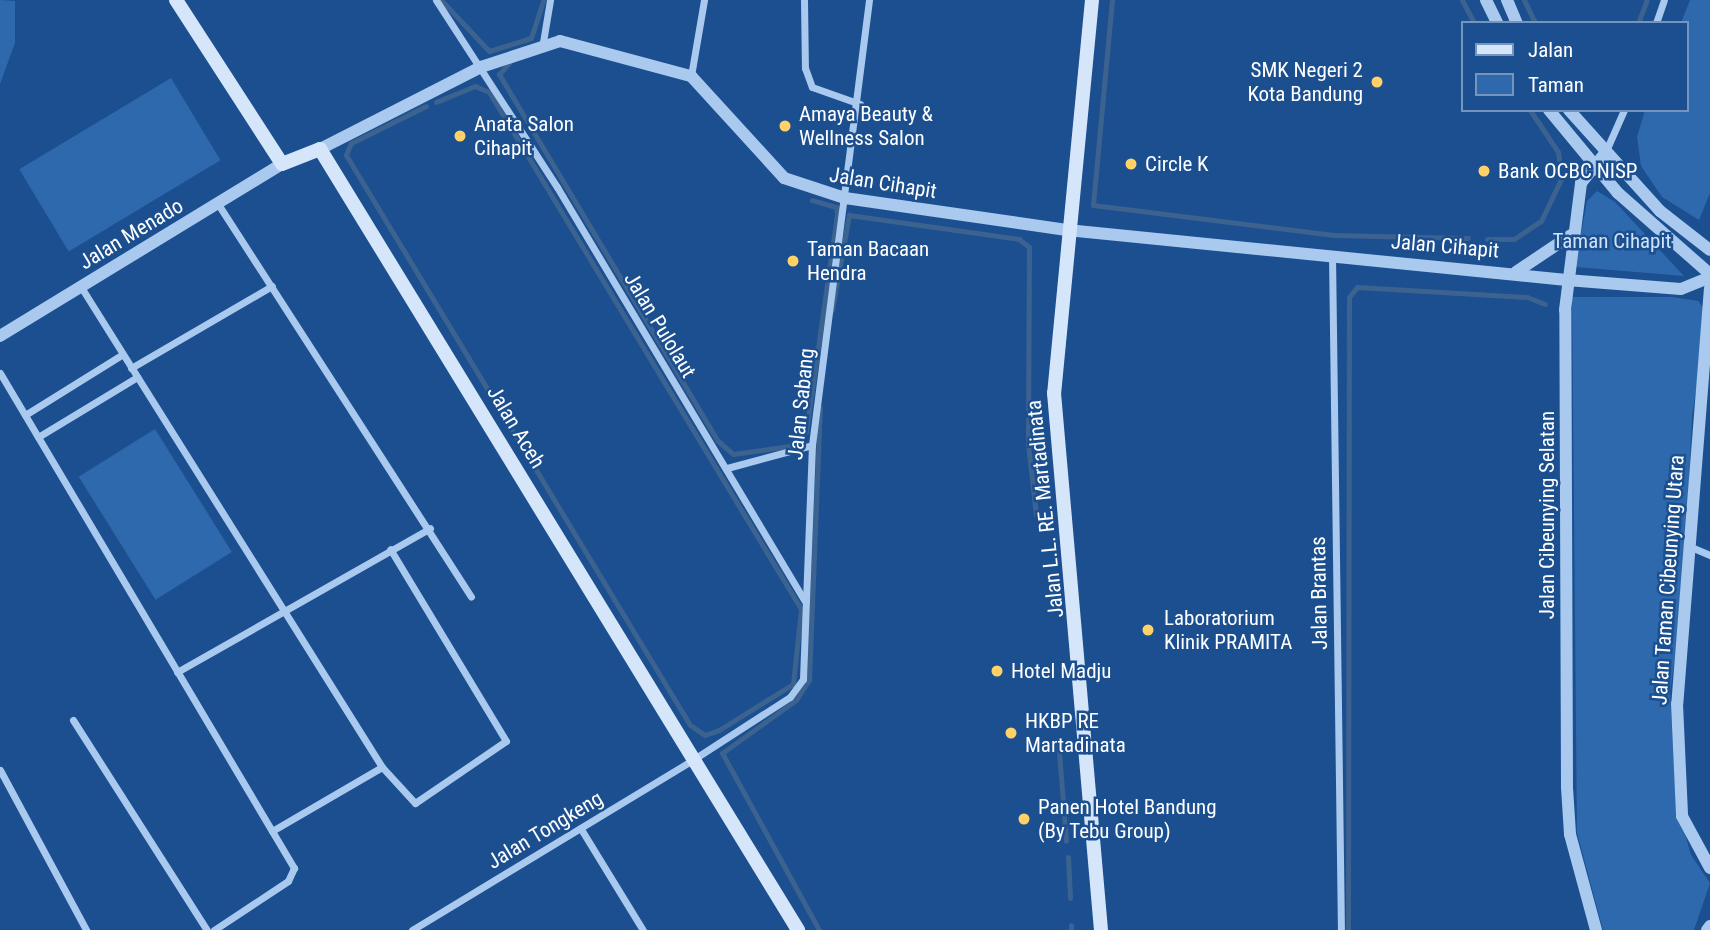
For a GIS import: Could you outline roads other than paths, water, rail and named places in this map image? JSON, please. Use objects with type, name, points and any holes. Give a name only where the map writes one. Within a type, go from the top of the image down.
[{"type":"main road","points":[[176,0],[282,164],[320,149]]},
{"type":"main road","name":"Jalan L.L. RE. Martadinata","points":[[1092,0],[1067,230],[1055,432],[1081,651],[1101,930]]},
{"type":"main road","name":"Jalan Aceh","points":[[320,149],[798,930]]},
{"type":"street","name":"Jalan Pulolaut","points":[[436,0],[481,67],[727,468],[805,602]]},
{"type":"street","points":[[542,42],[550,0]]},
{"type":"street","points":[[320,149],[481,67],[542,42],[580,43],[691,76],[704,0]]},
{"type":"street","points":[[804,0],[805,68],[812,87],[860,104]]},
{"type":"street","name":"Jalan Sabang","points":[[694,759],[799,689],[812,445],[860,104],[869,0]]},
{"type":"street","points":[[1486,0],[1496,21]]},
{"type":"street","points":[[1507,0],[1516,21]]},
{"type":"street","points":[[1657,21],[1664,0]]},
{"type":"street","name":"Jalan Cihapit","points":[[691,76],[784,178],[845,198],[1067,230],[1515,272],[1567,280],[1681,289],[1710,276]]},
{"type":"street","points":[[1551,112],[1592,165],[1710,276]]},
{"type":"street","points":[[1571,112],[1660,211],[1710,250]]},
{"type":"street","name":"Jalan Cibeunying Selatan","points":[[1596,930],[1570,834],[1567,788],[1567,280],[1571,235],[1581,183],[1592,165],[1605,153],[1623,112]]},
{"type":"street","name":"Jalan Menado","points":[[0,337],[282,164]]},
{"type":"street","points":[[218,204],[430,528],[471,596]]},
{"type":"street","name":"Jalan Cihapit","points":[[1515,272],[1571,235]]},
{"type":"street","name":"Jalan Brantas","points":[[1332,255],[1341,930]]},
{"type":"street","points":[[131,368],[272,286]]},
{"type":"street","points":[[81,287],[382,767],[415,803],[506,741],[390,549]]},
{"type":"street","name":"Jalan Taman Cibeunying Utara","points":[[1710,288],[1677,762],[1682,816],[1710,868]]},
{"type":"street","points":[[25,415],[123,354]]},
{"type":"street","points":[[0,373],[294,868],[292,877],[214,930]]},
{"type":"street","points":[[38,437],[137,377]]},
{"type":"street","points":[[727,468],[812,445]]},
{"type":"street","points":[[177,672],[430,528]]},
{"type":"street","points":[[1691,547],[1710,555]]},
{"type":"street","points":[[73,720],[207,930]]},
{"type":"street","name":"Jalan Tongkeng","points":[[412,930],[694,759]]},
{"type":"street","points":[[272,831],[382,767]]},
{"type":"street","points":[[0,770],[86,930]]},
{"type":"street","points":[[581,829],[643,930]]},
{"type":"waterway","points":[[441,0],[489,51],[531,38],[543,0]]},
{"type":"waterway","points":[[1112,0],[1093,205],[1334,235],[1468,238]]},
{"type":"waterway","points":[[1462,0],[1473,21]]},
{"type":"waterway","points":[[1524,0],[1534,21]]},
{"type":"waterway","points":[[1639,21],[1647,0]]},
{"type":"waterway","points":[[509,63],[499,74],[718,441],[733,454],[789,446],[806,432],[837,214],[836,207],[812,200]]},
{"type":"waterway","points":[[426,106],[351,143],[346,155],[690,725],[705,735],[719,730],[793,684],[801,609],[489,92],[475,86],[436,102]]},
{"type":"waterway","points":[[1531,112],[1558,152],[1560,166]]},
{"type":"waterway","points":[[1487,239],[1514,239],[1541,221],[1561,179]]},
{"type":"waterway","points":[[832,310],[849,215],[1019,239],[1029,247],[1028,444],[1036,515]]},
{"type":"waterway","points":[[1348,930],[1349,297],[1357,287],[1527,297],[1545,304]]},
{"type":"waterway","points":[[819,930],[722,753],[796,700],[809,680],[820,407]]},
{"type":"waterway","points":[[1058,739],[1066,841]]},
{"type":"waterway","points":[[1068,857],[1070,898]]},
{"type":"waterway","points":[[1071,925],[1071,930]]},
{"type":"place","name":"SMK Negeri 2 Kota Bandung","points":[[1377,82]]},
{"type":"place","name":"Amaya Beauty & Wellness Salon","points":[[785,126]]},
{"type":"place","name":"Anata Salon Cihapit","points":[[460,136]]},
{"type":"place","name":"Circle K","points":[[1131,164]]},
{"type":"place","name":"Bank OCBC NISP","points":[[1484,171]]},
{"type":"place","name":"Taman Bacaan Hendra","points":[[793,261]]},
{"type":"place","name":"Laboratorium Klinik PRAMITA","points":[[1148,630]]},
{"type":"place","name":"Hotel Madju","points":[[997,671]]},
{"type":"place","name":"HKBP RE Martadinata","points":[[1011,733]]},
{"type":"place","name":"Panen Hotel Bandung (By Tebu Group)","points":[[1024,819]]},
{"type":"park label","name":"Taman Cihapit","points":[[1612,241]]}]
